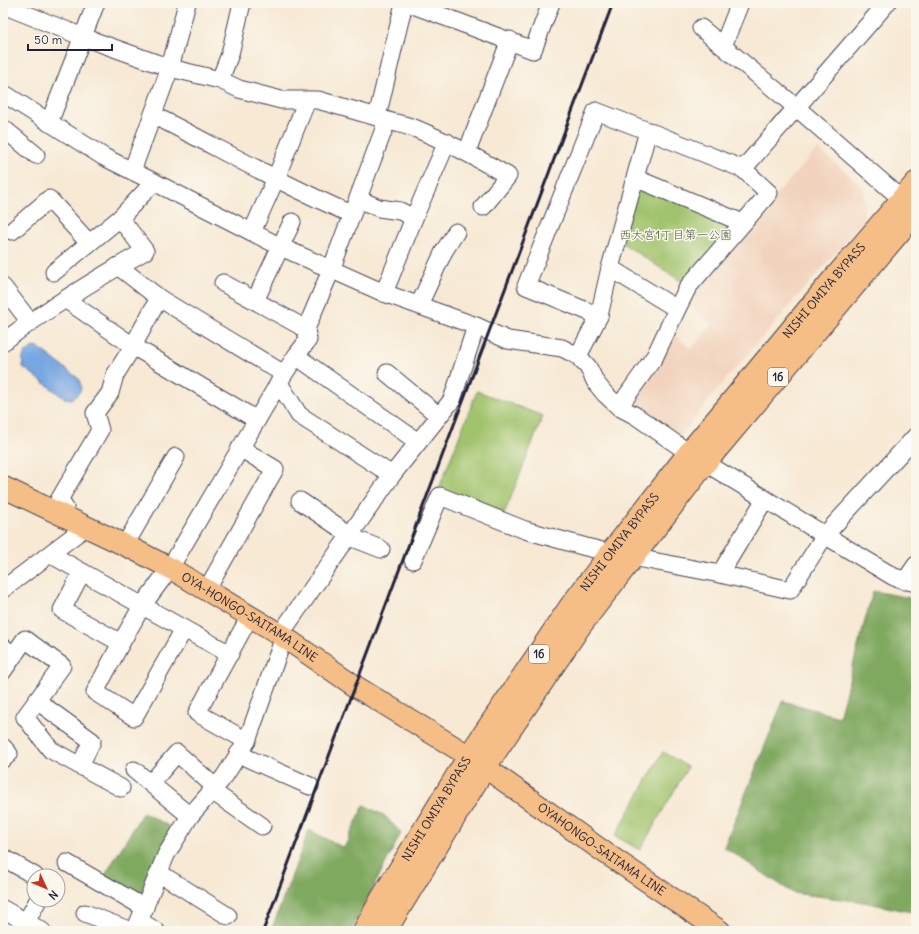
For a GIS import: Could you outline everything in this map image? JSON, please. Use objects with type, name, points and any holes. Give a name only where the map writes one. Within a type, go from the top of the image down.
[{"type":"highway","name":"NISHI OMIYA BYPASS","points":[[386,931],[477,762],[570,607],[611,553],[697,458],[912,201]]},
{"type":"highway","name":"NISHI OMIYA BYPASS","points":[[364,931],[382,898],[477,762],[634,557],[697,458]]},
{"type":"main road","name":"OYA-HONGO-SAITAMA LINE","points":[[3,487],[170,568],[283,636],[355,686],[477,762]]},
{"type":"main road","name":"OYAHONGO-SAITAMA LINE","points":[[477,762],[604,852],[720,931]]},
{"type":"street","points":[[49,123],[96,3]]},
{"type":"street","points":[[132,171],[170,68],[186,3]]},
{"type":"street","points":[[220,80],[230,54],[242,3]]},
{"type":"street","points":[[184,629],[134,717],[95,692],[120,643],[142,606],[170,568],[281,379],[308,340],[306,329],[331,270],[354,206],[382,119],[404,3]]},
{"type":"street","points":[[408,3],[534,50],[551,3]]},
{"type":"street","points":[[723,46],[740,3]]},
{"type":"street","points":[[743,169],[887,3]]},
{"type":"street","points":[[3,5],[83,37],[170,68],[220,80],[239,89],[281,100],[318,100],[417,129],[467,152],[508,176],[483,207]]},
{"type":"street","points":[[701,28],[912,201]]},
{"type":"street","points":[[467,152],[510,40]]},
{"type":"street","points":[[3,93],[104,157],[281,248],[384,293],[476,326],[508,340],[562,348],[578,356],[588,367],[596,383],[619,407],[636,416],[697,458],[894,578],[911,582],[916,565]]},
{"type":"street","points":[[252,232],[276,178],[307,100]]},
{"type":"street","points":[[599,316],[526,286],[596,111],[743,169],[769,192],[688,288],[676,309],[655,356],[619,407]]},
{"type":"street","points":[[153,114],[326,203],[400,211],[414,218]]},
{"type":"street","points":[[3,128],[36,155]]},
{"type":"street","points":[[578,356],[599,316],[610,268],[648,131]]},
{"type":"street","points":[[384,293],[447,142]]},
{"type":"street","points":[[635,178],[743,223]]},
{"type":"street","points":[[54,272],[120,218],[154,182]]},
{"type":"street","points":[[12,231],[50,199],[89,243]]},
{"type":"street","points":[[3,342],[65,299],[145,251],[120,218]]},
{"type":"street","points":[[255,301],[292,222]]},
{"type":"street","points":[[419,305],[444,251],[456,232]]},
{"type":"street","points":[[118,266],[159,298],[281,379],[299,415],[392,475]]},
{"type":"street","points":[[610,268],[676,309]]},
{"type":"street","points":[[222,283],[306,329]]},
{"type":"street","points":[[3,287],[30,322]]},
{"type":"street","points":[[63,516],[65,508],[59,500],[100,430],[95,413],[110,393],[115,375],[133,346],[159,298]]},
{"type":"street","points":[[65,299],[133,346],[257,420]]},
{"type":"street","points":[[138,923],[166,855],[190,816],[224,777],[243,748],[286,626],[392,475],[452,400],[476,326]]},
{"type":"street","points":[[296,356],[418,442]]},
{"type":"street","points":[[388,373],[439,416]]},
{"type":"street","points":[[413,560],[440,496],[525,530],[586,547],[720,574],[790,590],[825,535],[916,436]]},
{"type":"street","points":[[206,591],[276,469],[240,448]]},
{"type":"street","points":[[124,545],[176,457]]},
{"type":"street","points":[[720,574],[765,499]]},
{"type":"street","points":[[300,501],[353,538],[382,549]]},
{"type":"street","points":[[3,589],[86,527]]},
{"type":"street","points":[[50,554],[230,654]]},
{"type":"street","points":[[82,572],[62,610],[120,643]]},
{"type":"street","points":[[250,616],[197,713],[243,748],[310,786]]},
{"type":"street","points":[[3,671],[8,651],[25,639],[62,666],[25,717],[51,750],[121,788]]},
{"type":"street","points":[[37,701],[92,741],[80,766]]},
{"type":"street","points":[[3,747],[9,754],[3,759]]},
{"type":"street","points":[[151,783],[177,753],[213,789],[262,826]]},
{"type":"street","points":[[134,770],[190,816]]},
{"type":"street","points":[[3,860],[4,858],[26,871]]},
{"type":"street","points":[[67,863],[138,923]]},
{"type":"street","points":[[159,873],[228,916]]},
{"type":"street","points":[[26,922],[34,908]]},
{"type":"street","points":[[3,909],[42,931]]},
{"type":"street","points":[[85,913],[138,923],[156,931]]},
{"type":"shaded area","points":[[818,148],[864,188],[864,220],[726,379],[681,435],[674,436],[632,407],[632,400],[673,333],[691,349],[712,325],[688,304],[695,286]]},
{"type":"green space","name":"西大宮1丁目第一公園","points":[[639,187],[736,224],[685,284],[621,242]]},
{"type":"green space","points":[[477,391],[543,416],[503,517],[438,491]]},
{"type":"green space","points":[[873,591],[916,599],[916,913],[863,902],[793,893],[724,847],[783,701],[839,717]]},
{"type":"green space","points":[[663,752],[688,767],[640,850],[615,836]]},
{"type":"green space","points":[[364,805],[385,816],[401,833],[351,931],[271,931],[309,830],[344,848]]},
{"type":"green space","points":[[143,812],[176,830],[141,900],[102,880]]},
{"type":"water","points":[[33,347],[39,348],[79,379],[81,388],[72,399],[64,398],[23,367],[24,355]]},
{"type":"railway","points":[[263,931],[613,3]]}]
